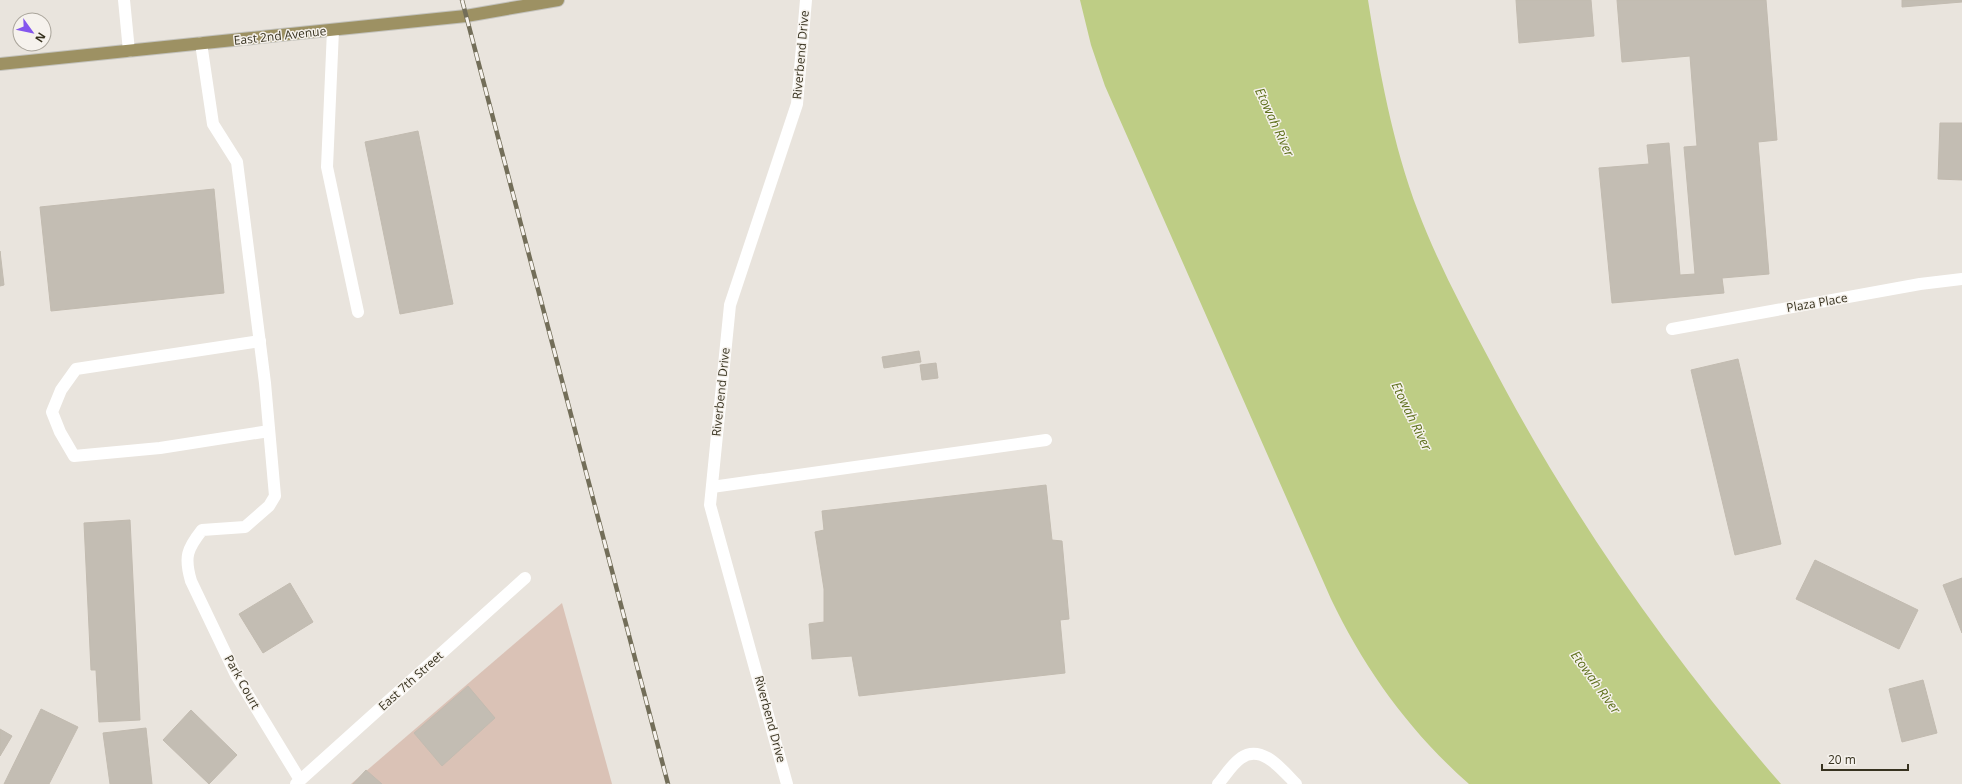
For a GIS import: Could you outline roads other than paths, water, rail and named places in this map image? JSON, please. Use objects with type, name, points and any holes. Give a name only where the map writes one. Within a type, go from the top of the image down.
[{"type":"main road","name":"East 2nd Avenue","points":[[0,64],[466,16],[558,0]]},
{"type":"street","points":[[124,0],[129,51]]},
{"type":"street","name":"Riverbend Drive","points":[[788,784],[710,505],[730,305],[797,104],[806,0]]},
{"type":"street","points":[[333,30],[327,167],[358,312]]},
{"type":"street","name":"Park Court","points":[[201,44],[213,124],[237,162],[260,341],[275,496],[269,506],[245,528],[202,530],[190,545],[187,565],[191,581],[236,675],[298,782]]},
{"type":"street","name":"Plaza Place","points":[[1672,329],[1920,284],[1962,279]]},
{"type":"street","points":[[260,341],[76,369],[61,390],[52,412],[60,432],[74,456],[160,448],[269,430]]},
{"type":"street","points":[[712,487],[1046,440]]},
{"type":"street","name":"East 7th Street","points":[[298,782],[525,578]]},
{"type":"street","points":[[1218,784],[1241,758],[1250,754],[1262,755],[1274,762],[1296,784]]},
{"type":"water","name":"Etowah River","points":[[1080,0],[1368,0],[1388,107],[1409,186],[1433,248],[1479,339],[1519,414],[1552,470],[1622,579],[1698,684],[1781,784],[1469,784],[1427,743],[1408,721],[1374,675],[1344,625],[1331,599],[1105,86],[1091,45]]},
{"type":"railway","points":[[462,0],[668,784]]}]
